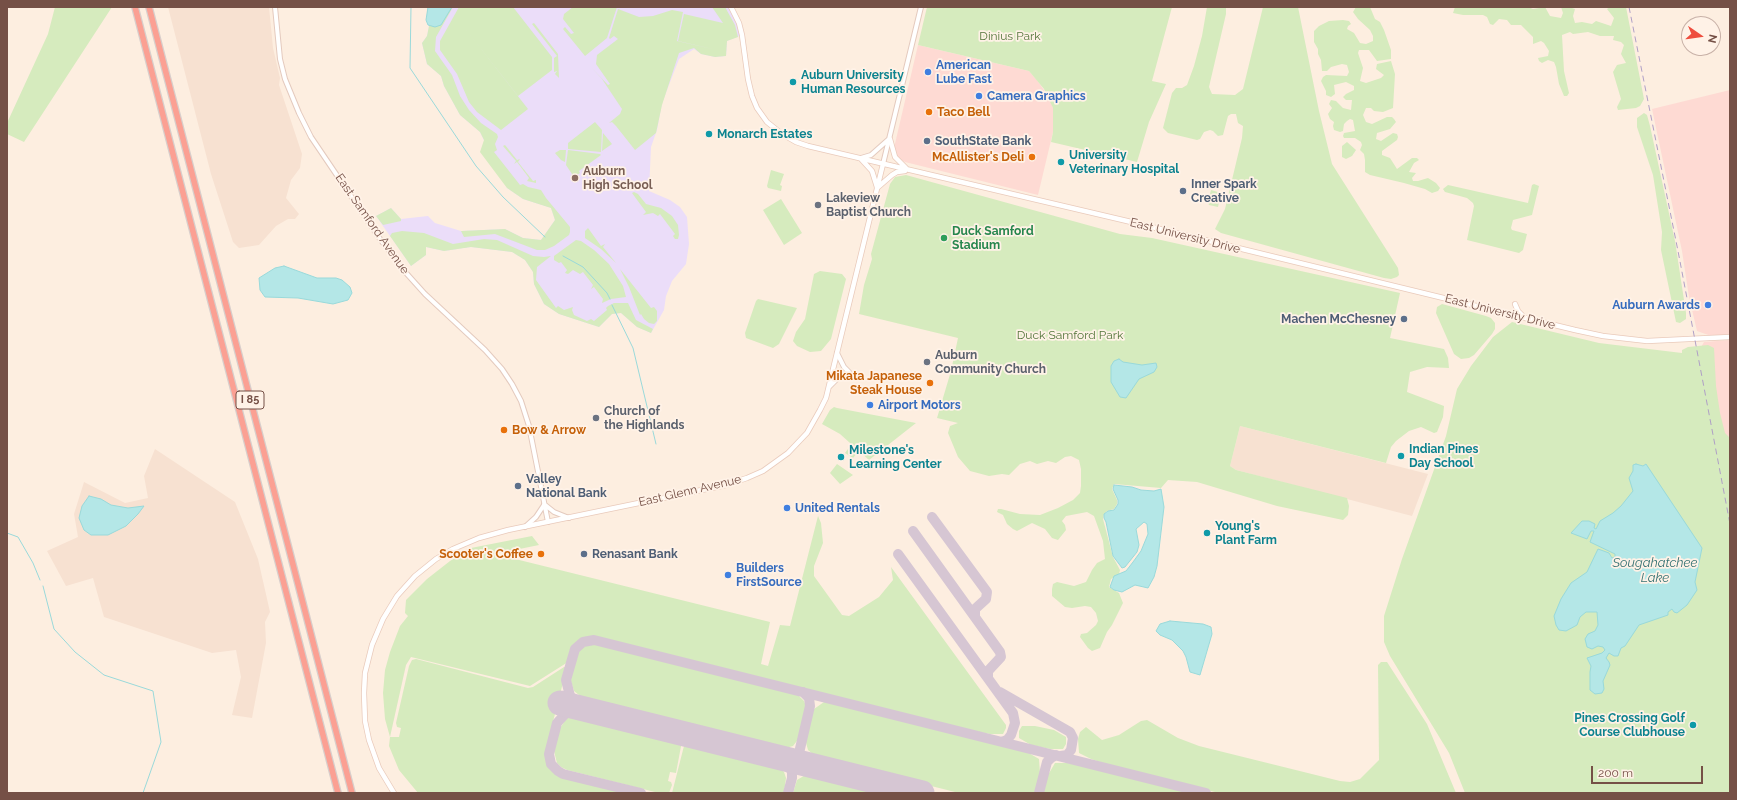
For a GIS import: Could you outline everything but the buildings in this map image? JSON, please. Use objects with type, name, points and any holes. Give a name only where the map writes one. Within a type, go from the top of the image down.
[{"type":"highway","name":"I 85","points":[[135,7],[338,793]]},
{"type":"highway","name":"I 85","points":[[149,7],[352,793]]},
{"type":"main road","name":"East University Drive","points":[[731,7],[739,23],[748,79],[752,96],[757,108],[767,122],[782,134],[796,142],[1582,332],[1633,340],[1661,341],[1730,337]]},
{"type":"main road","points":[[890,139],[895,157],[900,164],[909,170]]},
{"type":"main road","points":[[860,158],[872,172],[877,188],[897,172],[909,170]]},
{"type":"main road","name":"East Glenn Avenue","points":[[394,793],[372,750],[364,712],[364,693],[366,669],[372,645],[379,627],[392,604],[403,589],[422,570],[436,559],[453,549],[479,538],[726,485],[764,470],[788,452],[807,433],[820,410],[829,387],[883,164]]},
{"type":"main road","points":[[1514,304],[1525,318]]},
{"type":"street","name":"East Samford Avenue","points":[[275,7],[276,34],[283,72],[299,113],[311,137],[380,239],[407,274],[425,294],[485,350],[502,368],[509,379],[525,413],[548,522]]},
{"type":"street","name":"East Glenn Avenue","points":[[883,164],[921,7]]},
{"type":"street","points":[[860,158],[871,155],[890,139]]},
{"type":"street","points":[[829,387],[839,377],[849,372],[844,367],[837,352]]},
{"type":"street","points":[[525,527],[536,517],[544,504],[554,512],[570,518]]},
{"type":"shaded area","points":[[168,7],[269,7],[273,48],[280,78],[279,85],[302,154],[300,168],[291,180],[286,198],[299,214],[295,219],[288,219],[276,226],[259,245],[239,248],[233,242],[211,174]]},
{"type":"shaded area","name":"Auburn High School","points":[[428,7],[731,7],[742,35],[727,41],[726,56],[715,57],[701,54],[694,49],[679,59],[662,103],[657,130],[651,147],[649,191],[670,200],[680,207],[687,217],[689,244],[686,264],[672,281],[666,296],[664,310],[651,333],[637,327],[621,313],[612,314],[599,327],[559,314],[544,304],[534,284],[533,272],[525,260],[512,252],[471,247],[444,251],[426,247],[426,255],[411,266],[376,216],[391,208],[401,219],[428,216],[435,223],[461,231],[505,229],[523,238],[541,240],[555,220],[551,208],[523,199],[507,188],[480,132],[460,115],[444,86],[441,76],[427,64],[422,43],[427,36],[429,26],[427,12]]},
{"type":"shaded area","points":[[918,45],[1029,71],[1037,80],[1050,99],[1053,108],[1053,132],[1038,195],[905,162],[897,157],[894,148]]},
{"type":"shaded area","points":[[1730,90],[1730,337],[1714,337],[1697,331],[1652,109]]},
{"type":"shaded area","points":[[1730,340],[1730,503],[1700,349],[1704,342]]},
{"type":"shaded area","points":[[1240,426],[1428,474],[1412,516],[1236,470],[1230,466]]},
{"type":"shaded area","points":[[155,449],[235,502],[258,559],[270,612],[265,622],[266,643],[252,718],[232,715],[241,677],[236,650],[212,653],[104,617],[93,578],[66,586],[47,551],[78,537],[74,514],[84,482],[125,503],[148,498],[144,476]]},
{"type":"green space","points":[[55,7],[112,7],[24,142],[7,134],[7,123],[48,34]]},
{"type":"green space","points":[[428,7],[453,7],[436,37],[435,51],[452,75],[460,96],[469,110],[481,123],[497,134],[498,137],[495,144],[497,150],[494,152],[520,185],[523,184],[528,187],[541,190],[570,227],[569,235],[554,246],[545,250],[537,250],[495,234],[464,237],[461,231],[505,229],[523,238],[541,240],[555,220],[551,208],[523,199],[507,188],[480,152],[484,140],[480,132],[460,115],[444,86],[441,76],[427,64],[422,43],[427,36],[429,26],[427,12]]},
{"type":"green space","points":[[459,7],[513,7],[552,57],[552,70],[518,96],[464,27],[528,109],[501,130],[477,112],[469,102],[457,74],[440,50],[440,41]]},
{"type":"green space","points":[[573,7],[617,7],[607,38],[585,56],[563,29],[565,27],[571,34],[574,33],[563,19],[564,14]]},
{"type":"green space","points":[[712,7],[725,7],[735,25],[738,37],[727,41],[726,56],[715,57],[701,54],[694,48],[679,53],[662,105],[656,133],[635,150],[616,126],[612,122],[609,123],[620,114],[622,109],[602,79],[590,66],[608,85],[610,84],[596,64],[597,55],[618,39],[614,36],[610,39],[609,38],[618,9],[639,17],[653,16],[672,10],[683,12],[677,41],[717,50],[678,41],[684,14],[723,23]]},
{"type":"green space","name":"Dinius Park","points":[[927,7],[1172,7],[1152,81],[1166,84],[1149,122],[1137,162],[1051,142],[1053,132],[1053,108],[1044,89],[1029,71],[918,45]]},
{"type":"green space","points":[[1207,7],[1226,7],[1226,14],[1209,87],[1212,94],[1235,95],[1243,89],[1263,7],[1298,7],[1319,111],[1332,164],[1398,268],[1399,275],[1397,277],[1391,279],[1384,278],[1221,233],[1215,229],[1225,209],[1242,138],[1243,126],[1238,123],[1236,114],[1231,114],[1228,116],[1223,135],[1218,136],[1210,130],[1204,132],[1200,139],[1197,140],[1168,133],[1163,128],[1172,93],[1176,88],[1182,88],[1187,85],[1194,66],[1202,36]]},
{"type":"green space","points":[[1356,7],[1370,7],[1375,19],[1380,22],[1384,30],[1391,50],[1391,59],[1377,61],[1369,50],[1359,50],[1358,53],[1363,68],[1360,81],[1366,83],[1381,78],[1384,75],[1376,69],[1377,64],[1391,61],[1395,74],[1393,108],[1383,112],[1366,108],[1363,115],[1366,122],[1372,124],[1387,117],[1392,117],[1396,122],[1390,129],[1377,133],[1376,139],[1381,141],[1393,133],[1397,134],[1398,137],[1397,140],[1382,151],[1382,155],[1390,158],[1397,169],[1412,158],[1417,158],[1419,160],[1414,163],[1409,172],[1416,173],[1412,178],[1413,181],[1428,178],[1436,183],[1440,188],[1438,191],[1432,193],[1425,189],[1370,175],[1365,172],[1364,154],[1360,150],[1362,145],[1361,142],[1355,138],[1344,138],[1343,136],[1344,133],[1355,131],[1353,120],[1350,119],[1344,124],[1343,131],[1340,132],[1334,130],[1334,122],[1330,119],[1328,114],[1332,108],[1329,104],[1331,100],[1336,101],[1343,108],[1351,110],[1352,100],[1346,100],[1343,97],[1354,90],[1354,86],[1346,82],[1334,85],[1335,94],[1331,97],[1326,95],[1326,91],[1321,81],[1323,77],[1326,75],[1347,76],[1349,72],[1347,65],[1342,64],[1331,67],[1327,71],[1322,71],[1318,49],[1314,42],[1314,31],[1319,26],[1329,21],[1349,21],[1351,24],[1347,29],[1354,33],[1360,43],[1366,44],[1373,41],[1373,36],[1370,30],[1353,12]]},
{"type":"green space","points":[[1455,7],[1528,7],[1533,9],[1545,7],[1550,16],[1561,18],[1563,13],[1561,7],[1569,7],[1575,9],[1573,16],[1575,23],[1582,22],[1592,24],[1596,21],[1611,26],[1614,18],[1607,9],[1610,7],[1626,7],[1644,99],[1640,106],[1636,108],[1618,110],[1617,107],[1621,99],[1613,72],[1617,65],[1626,63],[1621,54],[1624,45],[1621,42],[1613,40],[1614,36],[1600,36],[1588,32],[1573,34],[1570,32],[1562,35],[1564,71],[1569,93],[1567,96],[1564,96],[1559,84],[1554,62],[1548,60],[1542,63],[1539,61],[1538,58],[1548,56],[1549,51],[1544,43],[1541,41],[1533,44],[1533,37],[1521,25],[1511,25],[1507,20],[1499,19],[1493,25],[1490,24],[1487,17],[1483,15],[1463,15],[1453,13]]},
{"type":"green space","points":[[534,23],[558,54],[559,78],[555,74],[557,71],[554,72],[554,58],[557,56],[532,24]]},
{"type":"green space","points":[[1644,113],[1647,115],[1650,126],[1675,241],[1686,313],[1686,319],[1680,323],[1676,322],[1661,250],[1662,232],[1653,175],[1637,127],[1637,118]]},
{"type":"green space","points":[[595,122],[602,130],[601,152],[568,149],[568,143]]},
{"type":"green space","points":[[603,133],[612,144],[602,151]]},
{"type":"green space","points":[[1347,142],[1356,150],[1352,156],[1346,159],[1342,157],[1342,146]]},
{"type":"green space","points":[[505,145],[517,160],[520,159],[518,162],[533,181],[536,180],[536,183],[527,181],[529,178],[517,162],[514,164],[516,161],[503,146]]},
{"type":"green space","points":[[560,150],[566,150],[565,162],[555,153]]},
{"type":"green space","points":[[568,150],[601,155],[579,171],[580,173],[574,177],[566,165]]},
{"type":"green space","points":[[771,170],[784,174],[780,185],[782,186],[781,191],[768,188],[767,186]]},
{"type":"green space","name":"Duck Samford Park","points":[[906,175],[1120,234],[1152,238],[1400,293],[1390,338],[1444,349],[1448,358],[1449,368],[1427,367],[1410,372],[1407,392],[1444,406],[1443,417],[1437,432],[1434,433],[1421,427],[1409,431],[1391,447],[1386,463],[1240,426],[1230,466],[1236,470],[1347,498],[1349,506],[1348,515],[1343,520],[1277,506],[1197,482],[1168,480],[1161,488],[1114,484],[1112,489],[1117,500],[1117,504],[1114,509],[1107,511],[1104,514],[1103,519],[1113,557],[1120,570],[1119,574],[1111,579],[1109,587],[1119,593],[1123,603],[1100,648],[1092,651],[1080,637],[1081,634],[1087,633],[1096,625],[1098,621],[1096,613],[1091,607],[1065,607],[1052,596],[1052,589],[1053,584],[1057,582],[1074,586],[1086,582],[1097,563],[1105,559],[1103,541],[1094,516],[1087,512],[1066,516],[1062,521],[1066,530],[1058,540],[1052,538],[1045,529],[1032,523],[1017,531],[1007,524],[1003,515],[997,512],[998,509],[1001,509],[1020,514],[1040,515],[1073,500],[1080,493],[1081,469],[1079,460],[1071,456],[1065,457],[1056,463],[1048,461],[1037,464],[1030,461],[1020,464],[1009,475],[1002,474],[989,476],[970,471],[958,457],[948,433],[950,426],[958,423],[937,418],[951,371],[958,338],[859,314],[864,285],[872,259],[871,254],[890,184],[895,177]]},
{"type":"green space","points":[[1534,184],[1539,186],[1532,215],[1513,220],[1511,228],[1512,230],[1527,234],[1523,250],[1519,253],[1467,240],[1474,206],[1473,203],[1467,198],[1445,192],[1443,189],[1448,185],[1528,203],[1532,185]]},
{"type":"green space","points":[[1211,190],[1221,193],[1218,207],[1209,205],[1208,202]]},
{"type":"green space","points":[[634,192],[638,194],[646,204],[661,208],[672,216],[678,225],[678,239],[675,239],[673,236],[675,234],[660,214],[658,216],[653,213],[643,215],[646,212],[632,193]]},
{"type":"green space","points":[[781,199],[802,233],[784,245],[763,210]]},
{"type":"green space","points":[[391,208],[401,219],[401,221],[383,225],[376,216]]},
{"type":"green space","points":[[588,228],[601,246],[605,244],[603,247],[616,263],[601,249],[585,238],[585,231]]},
{"type":"green space","points":[[402,231],[424,233],[453,244],[484,239],[497,240],[533,256],[551,256],[537,267],[536,280],[556,308],[558,306],[564,310],[573,307],[572,310],[574,315],[587,321],[591,319],[594,321],[607,310],[606,308],[608,306],[614,303],[628,303],[636,320],[653,329],[651,333],[637,327],[621,313],[612,314],[599,327],[559,314],[544,304],[534,284],[533,272],[525,260],[512,252],[471,247],[444,251],[426,247],[426,255],[411,266],[390,236],[392,233]]},
{"type":"green space","points":[[576,240],[581,241],[594,250],[609,264],[623,286],[626,297],[611,299],[602,303],[603,299],[594,287],[591,289],[593,285],[583,272],[580,274],[573,270],[568,274],[565,273],[567,270],[561,262],[559,263],[554,260],[554,256]]},
{"type":"green space","points":[[620,269],[651,308],[654,307],[657,311],[657,321],[654,324],[649,323],[641,314],[640,315]]},
{"type":"green space","points":[[820,271],[842,274],[846,279],[831,339],[821,351],[810,352],[797,346],[793,341],[796,332],[805,319],[814,274]]},
{"type":"green space","points":[[758,299],[797,308],[779,344],[773,348],[746,338],[745,333]]},
{"type":"green space","points":[[1442,304],[1486,316],[1491,318],[1495,323],[1495,329],[1492,334],[1474,355],[1469,358],[1461,359],[1454,354],[1436,313],[1437,307]]},
{"type":"green space","points":[[1512,322],[1599,343],[1682,353],[1682,350],[1688,347],[1708,345],[1714,348],[1716,386],[1720,413],[1725,433],[1730,438],[1730,793],[1465,793],[1449,753],[1390,656],[1384,642],[1384,616],[1402,559],[1446,436],[1457,389],[1471,366],[1493,337]]},
{"type":"green space","points":[[834,407],[916,423],[869,460],[840,434],[822,424],[830,410]]},
{"type":"green space","points":[[851,445],[858,452],[853,458],[845,453]]},
{"type":"green space","points":[[837,464],[853,475],[840,484],[830,473]]},
{"type":"green space","points":[[818,516],[821,523],[823,543],[814,566],[814,576],[842,615],[849,616],[879,597],[893,580],[891,567],[1006,725],[1003,734],[990,734],[958,728],[590,637],[581,640],[574,646],[568,662],[530,686],[411,657],[406,665],[390,737],[385,719],[383,693],[385,670],[400,626],[408,616],[405,613],[406,600],[427,579],[450,561],[471,548],[532,536],[539,545],[495,554],[770,622],[761,664],[768,666],[780,625],[790,626]]},
{"type":"green space","points":[[589,643],[595,643],[796,693],[804,701],[806,706],[800,737],[793,746],[782,749],[584,699],[574,691],[570,678],[579,650]]},
{"type":"green space","points":[[416,659],[528,688],[533,687],[564,667],[567,667],[546,749],[548,764],[553,771],[565,778],[624,793],[418,793],[399,770],[389,746],[390,737],[399,737],[401,728],[397,727],[396,723],[409,666],[412,660]]},
{"type":"green space","points":[[1381,662],[1387,662],[1427,724],[1456,793],[1219,793],[1121,769],[1091,759],[1079,753],[1078,739],[1080,732],[1086,727],[1102,740],[1119,735],[1141,721],[1147,720],[1178,738],[1199,746],[1340,781],[1350,782],[1360,779],[1379,760],[1378,665]]},
{"type":"green space","points":[[824,702],[830,702],[1027,752],[1039,759],[1040,773],[1035,793],[959,793],[816,757],[808,750],[805,739],[814,709]]},
{"type":"green space","points":[[578,715],[682,741],[676,773],[670,772],[668,781],[671,782],[672,785],[669,793],[659,793],[567,770],[561,767],[557,763],[554,751],[560,728],[567,718]]},
{"type":"green space","points":[[1022,726],[1035,726],[1054,730],[1066,737],[1066,744],[1063,749],[1050,749],[1031,745],[1019,738],[1019,731]]},
{"type":"green space","points":[[685,742],[776,764],[784,772],[786,778],[784,793],[672,793]]},
{"type":"green space","points":[[1055,763],[1068,763],[1099,769],[1192,793],[1043,793],[1048,775]]},
{"type":"green space","points":[[807,774],[813,774],[890,793],[793,793],[797,780]]},
{"type":"water","points":[[428,7],[452,7],[441,25],[435,27],[428,25],[426,20]]},
{"type":"water","points":[[284,266],[317,278],[336,278],[342,280],[350,287],[352,293],[348,300],[333,304],[298,298],[265,297],[260,290],[259,278],[275,268]]},
{"type":"water","points":[[1119,359],[1123,362],[1142,365],[1156,363],[1157,367],[1154,372],[1139,379],[1126,398],[1120,397],[1111,382],[1111,366],[1114,361]]},
{"type":"water","name":"Sougahatchee Lake","points":[[1636,464],[1643,466],[1646,464],[1702,548],[1695,582],[1697,590],[1687,605],[1677,613],[1672,609],[1668,612],[1668,615],[1639,625],[1625,646],[1621,648],[1618,656],[1614,656],[1609,653],[1606,658],[1610,665],[1603,681],[1604,689],[1602,693],[1595,694],[1590,690],[1591,666],[1587,658],[1602,653],[1605,650],[1603,647],[1598,646],[1592,649],[1587,647],[1585,639],[1588,634],[1595,631],[1598,625],[1597,612],[1586,612],[1580,617],[1577,625],[1566,631],[1559,630],[1554,616],[1561,599],[1571,583],[1587,572],[1598,549],[1609,553],[1612,558],[1615,557],[1615,554],[1590,542],[1594,531],[1591,531],[1587,539],[1571,533],[1582,521],[1589,521],[1595,524],[1594,528],[1596,529],[1600,521],[1621,506],[1633,491],[1629,478],[1633,471],[1633,465]]},
{"type":"water","points":[[1114,485],[1132,487],[1141,490],[1154,491],[1161,489],[1164,507],[1157,566],[1154,577],[1148,588],[1135,585],[1122,592],[1114,590],[1110,587],[1114,576],[1126,571],[1141,551],[1148,534],[1147,524],[1144,522],[1136,529],[1139,545],[1137,552],[1125,567],[1122,568],[1113,556],[1104,518],[1104,514],[1108,511],[1114,510],[1118,504],[1118,500],[1113,489]]},
{"type":"water","points":[[89,496],[101,499],[111,505],[128,508],[144,506],[126,526],[108,535],[91,535],[84,530],[79,518],[82,506]]},
{"type":"water","points":[[1170,621],[1203,624],[1211,627],[1212,634],[1200,675],[1190,672],[1183,651],[1172,640],[1160,635],[1156,631],[1160,624]]},
{"type":"waterway","points":[[411,7],[410,68],[476,166],[503,197],[545,237]]},
{"type":"waterway","points":[[563,256],[583,267],[607,293],[610,299]]},
{"type":"waterway","points":[[612,305],[633,348],[656,444]]},
{"type":"waterway","points":[[7,533],[18,537],[33,563],[40,580]]},
{"type":"waterway","points":[[43,586],[54,629],[75,652],[104,675],[153,691],[161,742],[143,793]]},
{"type":"taxiway","points":[[932,517],[987,592],[986,599],[975,609],[975,617]]},
{"type":"taxiway","points":[[913,531],[1000,652],[1001,657],[988,671],[988,678]]},
{"type":"taxiway","points":[[898,554],[1013,713],[1015,723],[1011,735],[1007,740],[1002,742]]},
{"type":"taxiway","points":[[583,708],[570,696],[566,680],[575,649],[583,642],[594,640],[1206,793]]},
{"type":"taxiway","points":[[803,692],[809,698],[810,706],[799,753],[801,758],[811,765]]},
{"type":"taxiway","points":[[1000,692],[1070,732],[1073,738],[1071,750],[1067,755],[1061,756]]},
{"type":"taxiway","points":[[583,708],[567,712],[557,723],[549,754],[551,764],[563,774],[641,793]]},
{"type":"taxiway","points":[[1039,793],[1047,762],[1056,755]]},
{"type":"taxiway","points":[[783,758],[787,762],[792,772],[788,793]]},
{"type":"runway","points":[[560,703],[922,793]]},
{"type":"railway","points":[[1629,7],[1678,251],[1730,524]]},
{"type":"place","name":"American Lube Fast","points":[[928,72]]},
{"type":"place","name":"Auburn University Human Resources","points":[[793,82]]},
{"type":"place","name":"Camera Graphics","points":[[979,96]]},
{"type":"place","name":"Taco Bell","points":[[929,112]]},
{"type":"place","name":"Monarch Estates","points":[[709,134]]},
{"type":"place","name":"SouthState Bank","points":[[927,141]]},
{"type":"place","name":"McAllister's Deli","points":[[1032,157]]},
{"type":"place","name":"University Veterinary Hospital","points":[[1061,162]]},
{"type":"place","name":"Auburn High School","points":[[575,178]]},
{"type":"place","name":"Inner Spark Creative","points":[[1183,191]]},
{"type":"place","name":"Lakeview Baptist Church","points":[[818,205]]},
{"type":"place","name":"Duck Samford Stadium","points":[[944,238]]},
{"type":"place","name":"Auburn Awards","points":[[1708,305]]},
{"type":"place","name":"Machen McChesney","points":[[1404,319]]},
{"type":"place","name":"Auburn Community Church","points":[[927,362]]},
{"type":"place","name":"Mikata Japanese Steak House","points":[[930,383]]},
{"type":"place","name":"Airport Motors","points":[[870,405]]},
{"type":"place","name":"Church of the Highlands","points":[[596,418]]},
{"type":"place","name":"Bow & Arrow","points":[[504,430]]},
{"type":"place","name":"Indian Pines Day School","points":[[1401,456]]},
{"type":"place","name":"Milestone's Learning Center","points":[[841,457]]},
{"type":"place","name":"Valley National Bank","points":[[518,486]]},
{"type":"place","name":"United Rentals","points":[[787,508]]},
{"type":"place","name":"Young's Plant Farm","points":[[1207,533]]},
{"type":"place","name":"Scooter's Coffee","points":[[541,554]]},
{"type":"place","name":"Renasant Bank","points":[[584,554]]},
{"type":"place","name":"Builders FirstSource","points":[[728,575]]},
{"type":"place","name":"Pines Crossing Golf Course Clubhouse","points":[[1693,725]]}]
